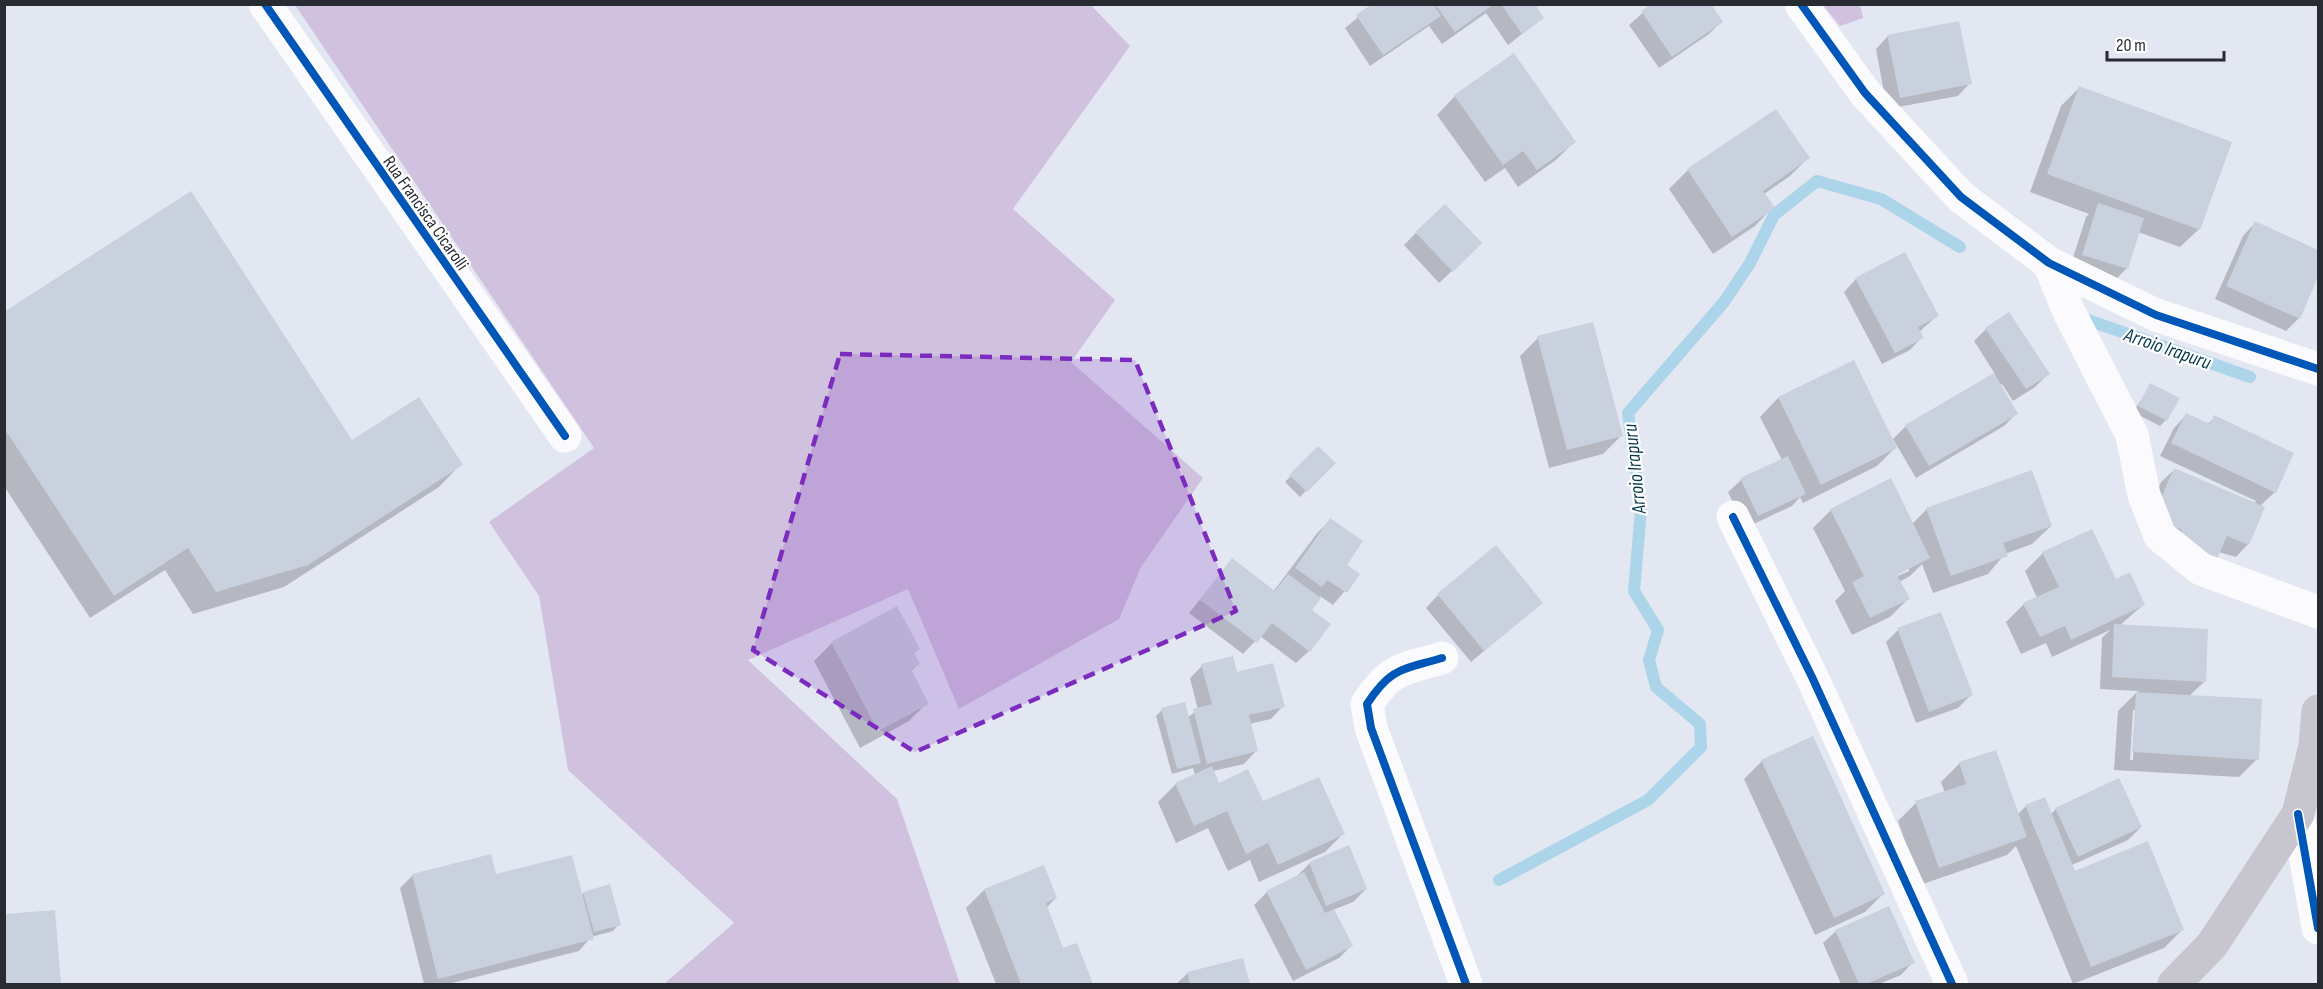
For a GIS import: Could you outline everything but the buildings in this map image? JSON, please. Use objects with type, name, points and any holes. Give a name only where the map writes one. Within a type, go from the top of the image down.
[{"type":"main road","points":[[2174,984],[2212,945],[2298,814],[2315,746],[2319,711]]},
{"type":"street","name":"Rua Francisca Cicarolli","points":[[265,4],[565,436]]},
{"type":"street","points":[[1801,4],[1865,93],[1961,197],[2049,263],[2156,315],[2319,369]]},
{"type":"street","points":[[2049,263],[2069,312],[2132,435],[2144,495],[2160,536],[2201,570],[2319,612]]},
{"type":"street","points":[[1733,517],[1817,687],[1952,984]]},
{"type":"street","points":[[1442,658],[1392,674],[1379,686],[1367,704],[1371,728],[1466,984]]},
{"type":"street","points":[[2298,814],[2319,928]]},
{"type":"highlighted area","points":[[840,354],[1135,360],[1236,611],[915,752],[753,650]]},
{"type":"shaded area","points":[[1090,4],[1130,46],[1013,209],[1115,300],[1071,362],[1203,478],[1141,567],[1119,619],[959,709],[908,589],[748,660],[897,799],[960,984],[664,984],[734,923],[568,770],[539,596],[489,522],[594,448],[295,5]]},
{"type":"shaded area","points":[[1823,5],[1860,5],[1863,18],[1840,26]]},
{"type":"waterway","name":"Arroio Irapuru","points":[[1499,880],[1648,800],[1701,747],[1700,724],[1656,687],[1649,660],[1658,630],[1634,591],[1641,510],[1628,413],[1724,302],[1750,263],[1774,215],[1817,181],[1881,199],[1960,247]]},
{"type":"waterway","name":"Arroio Irapuru","points":[[2085,319],[2250,377]]},
{"type":"cycle path","points":[[265,4],[565,436]]},
{"type":"cycle path","points":[[1801,4],[1865,93],[1961,197],[2049,263],[2156,315],[2318,369]]},
{"type":"cycle path","points":[[1733,517],[1812,677],[1952,984]]},
{"type":"cycle path","points":[[1442,658],[1407,668],[1391,676],[1367,704],[1371,728],[1466,984]]},
{"type":"cycle path","points":[[2298,814],[2318,928]]}]
